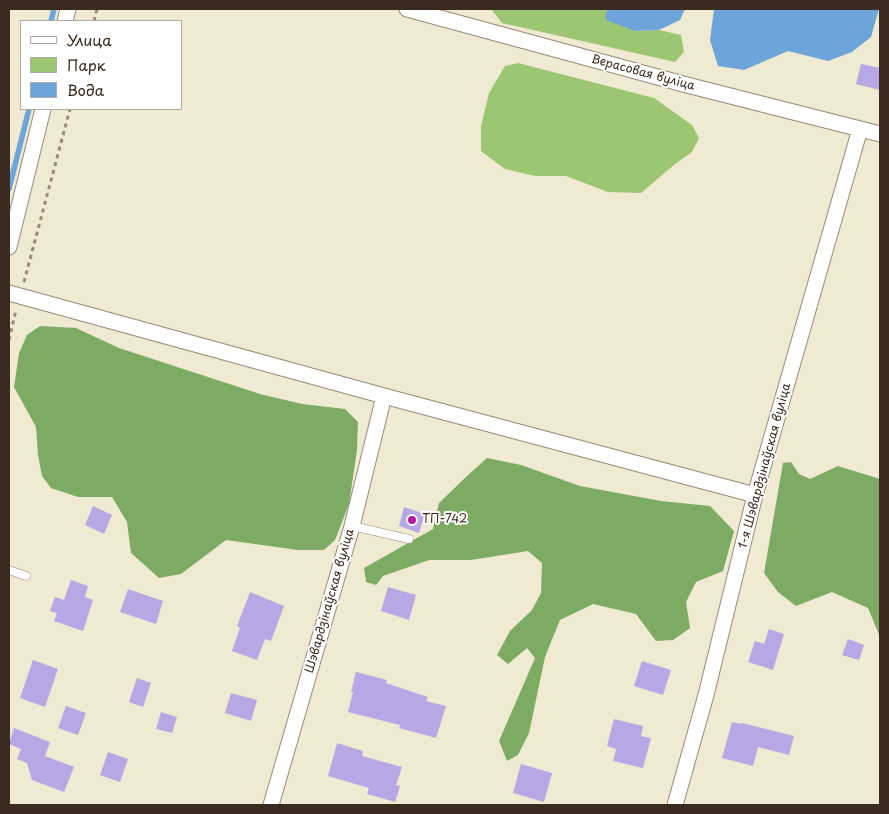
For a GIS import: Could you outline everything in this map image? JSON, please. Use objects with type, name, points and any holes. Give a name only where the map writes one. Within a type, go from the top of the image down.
[{"type":"street","name":"Верасовая вуліца","points":[[407,9],[444,14],[687,85],[880,134]]},
{"type":"street","points":[[9,247],[43,110]]},
{"type":"street","name":"1-я Шэвардзінаўская вуліца","points":[[675,805],[706,695],[755,495],[860,129]]},
{"type":"street","points":[[14,295],[755,495]]},
{"type":"street","name":"Шэвардзінаўская вуліца","points":[[271,805],[352,526],[384,396]]},
{"type":"lane","points":[[352,526],[409,538]]},
{"type":"lane","points":[[9,570],[26,576]]},
{"type":"path","points":[[9,340],[14,295],[70,110]]},
{"type":"green space","points":[[491,9],[613,9],[606,11],[635,31],[659,30],[681,35],[684,52],[675,62],[502,23]]},
{"type":"green space","points":[[518,63],[654,98],[692,125],[699,138],[692,152],[641,193],[608,192],[566,176],[535,176],[505,169],[481,151],[481,126],[489,93],[505,66]]},
{"type":"green space","points":[[40,326],[76,328],[119,348],[260,394],[302,404],[345,409],[358,422],[357,450],[349,504],[335,540],[324,550],[298,550],[226,540],[181,574],[159,578],[131,553],[127,522],[112,497],[78,497],[51,488],[42,476],[36,427],[14,387],[19,353],[27,335]]},
{"type":"green space","points":[[487,458],[521,465],[580,486],[661,501],[710,506],[734,531],[723,571],[696,582],[686,602],[690,628],[673,640],[656,641],[636,614],[593,604],[560,620],[545,657],[529,733],[518,755],[507,761],[499,741],[535,658],[527,648],[508,664],[497,655],[510,631],[532,610],[541,593],[542,563],[528,551],[471,560],[429,560],[383,576],[376,585],[366,582],[364,568],[433,529],[439,503]]},
{"type":"green space","points":[[791,462],[799,474],[810,479],[838,466],[880,479],[880,637],[868,608],[832,592],[796,606],[778,592],[764,573],[783,463]]},
{"type":"water","points":[[613,9],[685,9],[680,20],[659,30],[635,31],[606,20],[606,11]]},
{"type":"water","points":[[714,9],[879,9],[871,37],[852,52],[828,61],[788,51],[744,70],[718,66],[710,40]]},
{"type":"building","points":[[861,64],[880,68],[880,90],[856,84]]},
{"type":"building","points":[[93,506],[112,515],[104,534],[85,525]]},
{"type":"building","name":"ТП-742","points":[[404,507],[425,514],[419,533],[399,526]]},
{"type":"building","points":[[71,580],[88,586],[85,597],[93,600],[83,631],[54,621],[57,613],[50,611],[55,597],[64,600]]},
{"type":"building","points":[[388,587],[416,595],[409,620],[381,611]]},
{"type":"building","points":[[128,589],[163,601],[156,624],[120,612]]},
{"type":"building","points":[[250,592],[284,606],[271,641],[265,639],[257,660],[232,651],[240,628],[237,626]]},
{"type":"building","points":[[769,629],[784,634],[773,670],[748,662],[755,641],[764,644]]},
{"type":"building","points":[[848,639],[864,645],[859,660],[842,655]]},
{"type":"building","points":[[33,660],[58,669],[45,707],[20,698]]},
{"type":"building","points":[[642,661],[671,670],[663,695],[634,686]]},
{"type":"building","points":[[356,672],[387,680],[386,683],[428,697],[426,701],[446,706],[436,738],[399,728],[400,725],[348,712]]},
{"type":"building","points":[[137,678],[151,683],[143,707],[129,702]]},
{"type":"building","points":[[231,693],[257,700],[251,721],[225,713]]},
{"type":"building","points":[[66,706],[86,713],[78,735],[58,728]]},
{"type":"building","points":[[161,712],[177,717],[172,733],[156,729]]},
{"type":"building","points":[[614,719],[643,726],[641,736],[651,738],[643,768],[613,761],[616,749],[607,746]]},
{"type":"building","points":[[732,722],[794,736],[789,755],[758,747],[753,766],[722,758]]},
{"type":"building","points":[[14,728],[50,742],[45,756],[74,767],[64,792],[32,780],[27,763],[17,759],[21,749],[9,744]]},
{"type":"building","points":[[337,743],[363,751],[362,756],[402,767],[396,785],[400,786],[395,802],[367,794],[369,788],[328,776]]},
{"type":"building","points":[[108,752],[128,759],[120,782],[100,775]]},
{"type":"building","points":[[521,764],[552,773],[544,802],[513,793]]},
{"type":"waterway","points":[[51,20],[54,9]]},
{"type":"waterway","points":[[9,189],[29,110]]},
{"type":"place","name":"ТП-742","points":[[412,520]]}]
